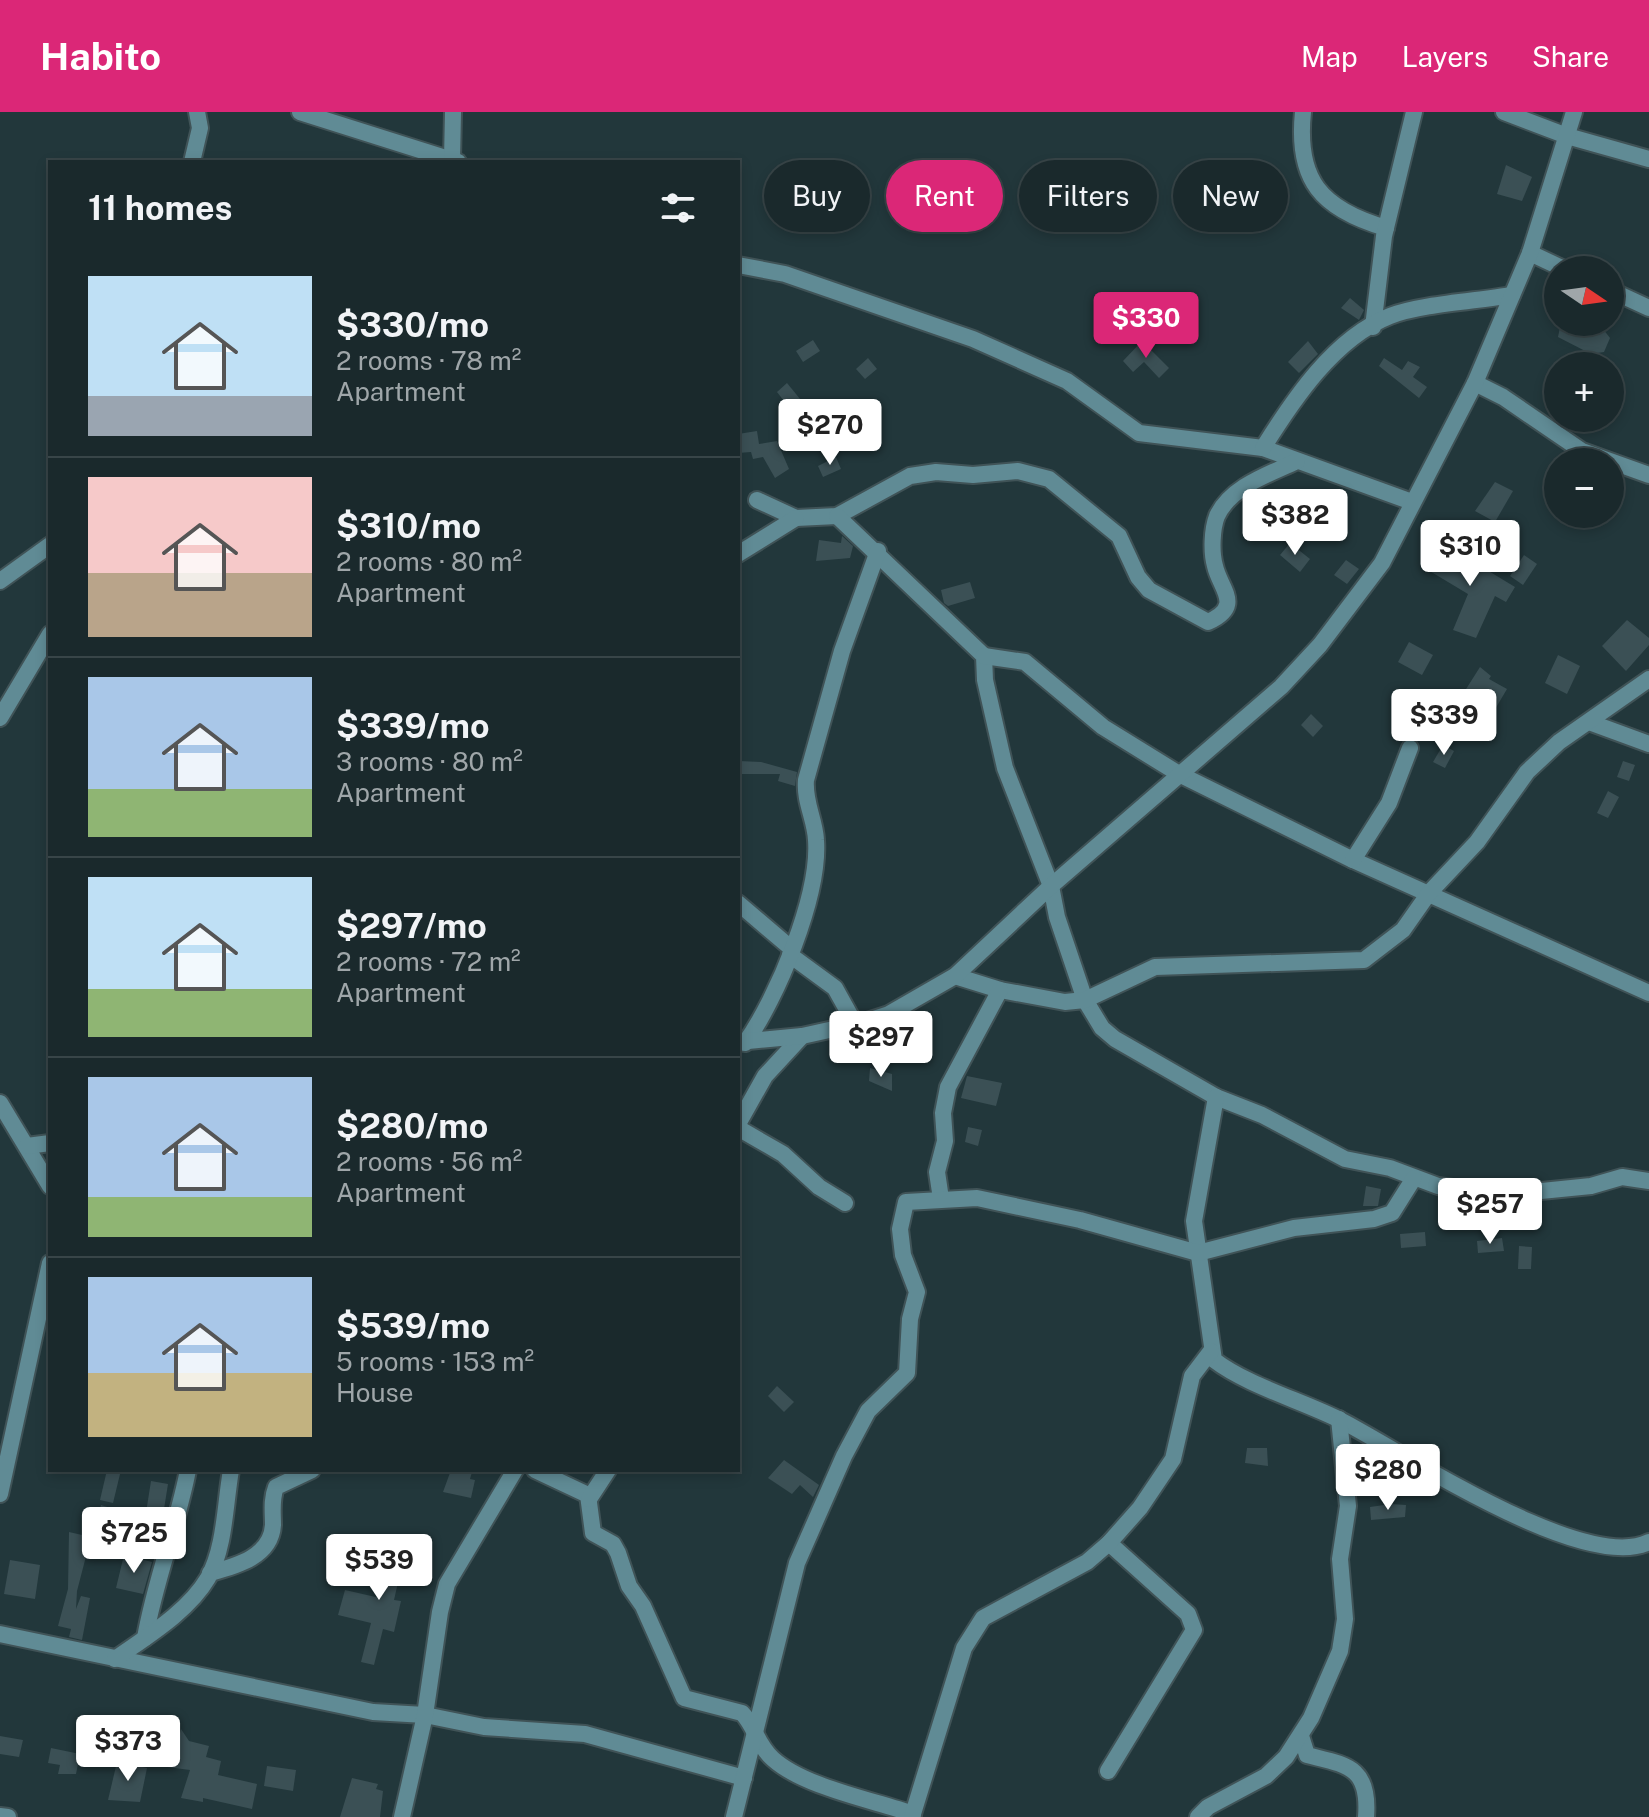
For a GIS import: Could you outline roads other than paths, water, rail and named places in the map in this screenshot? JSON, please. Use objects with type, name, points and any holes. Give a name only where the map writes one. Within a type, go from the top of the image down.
[{"type":"street","points":[[192,160],[200,128],[197,112]]},
{"type":"street","points":[[300,112],[447,160]]},
{"type":"street","points":[[450,160],[453,112]]},
{"type":"street","points":[[1303,112],[1301,136],[1304,168],[1315,185],[1341,208],[1365,222],[1386,228]]},
{"type":"street","points":[[1373,327],[1386,228],[1414,112]]},
{"type":"street","points":[[1504,112],[1567,136],[1649,159]]},
{"type":"street","points":[[741,1042],[802,1036],[889,1014],[955,976],[1051,886],[1281,687],[1320,645],[1382,563],[1475,383],[1530,253],[1574,112]]},
{"type":"street","points":[[1530,253],[1544,260]]},
{"type":"street","points":[[740,265],[785,274],[973,339],[1067,381],[1139,433],[1263,448],[1412,502]]},
{"type":"street","points":[[1263,448],[1289,406],[1337,354],[1390,316],[1512,295]]},
{"type":"street","points":[[1624,296],[1649,308]]},
{"type":"street","points":[[1475,383],[1503,397],[1582,451],[1649,475]]},
{"type":"street","points":[[757,500],[796,518],[837,516],[910,476],[936,472],[973,475],[1018,471],[1038,475],[1059,486],[1119,536],[1138,577],[1149,590],[1208,622],[1226,608],[1228,601],[1215,566],[1213,529],[1217,515],[1239,490],[1297,461]]},
{"type":"street","points":[[837,516],[878,551],[984,656],[1025,662],[1103,727],[1179,774],[1353,860],[1649,993]]},
{"type":"street","points":[[740,553],[796,518]]},
{"type":"street","points":[[0,581],[48,546]]},
{"type":"street","points":[[741,1042],[765,1015],[791,952],[816,842],[805,799],[806,780],[842,651],[878,551]]},
{"type":"street","points":[[0,718],[48,637]]},
{"type":"street","points":[[984,656],[985,680],[1005,768],[1051,886],[1057,917],[1085,1000],[1102,1028],[1115,1039],[1216,1097],[1262,1115],[1345,1159],[1390,1168],[1465,1192],[1502,1195],[1591,1186],[1622,1177],[1649,1181]]},
{"type":"street","points":[[955,976],[1049,1001],[1085,1000],[1155,967],[1364,960],[1393,941],[1429,893],[1477,842],[1527,772],[1559,742],[1649,679]]},
{"type":"street","points":[[1589,722],[1649,744]]},
{"type":"street","points":[[1353,860],[1389,803],[1410,748]]},
{"type":"street","points":[[740,905],[835,988],[855,1024]]},
{"type":"street","points":[[941,1199],[937,1172],[945,1141],[943,1113],[948,1087],[1000,990]]},
{"type":"street","points":[[740,1122],[765,1076],[802,1036]]},
{"type":"street","points":[[1216,1097],[1194,1221],[1210,1315],[1211,1351],[1217,1363],[1339,1419],[1475,1498],[1507,1513],[1600,1544],[1627,1547],[1649,1542]]},
{"type":"street","points":[[0,1103],[48,1183]]},
{"type":"street","points":[[740,1127],[783,1154],[819,1187],[845,1203]]},
{"type":"street","points":[[27,1146],[48,1143]]},
{"type":"street","points":[[734,1817],[797,1563],[844,1456],[868,1411],[907,1373],[910,1319],[917,1292],[903,1261],[900,1229],[905,1204],[977,1198],[1198,1253],[1294,1228],[1374,1219],[1392,1213],[1414,1178]]},
{"type":"street","points":[[0,1494],[48,1272]]},
{"type":"street","points":[[539,1472],[585,1493],[589,1499],[593,1533],[613,1544],[618,1553],[629,1586],[643,1606],[683,1696],[742,1713],[748,1719],[754,1737],[786,1769],[913,1816],[964,1648],[976,1624],[1049,1580],[1087,1562],[1109,1543],[1147,1500],[1173,1459],[1192,1376],[1211,1351]]},
{"type":"street","points":[[1198,1817],[1208,1807],[1266,1776],[1301,1736],[1334,1666],[1344,1632],[1340,1559],[1348,1506],[1339,1419]]},
{"type":"street","points":[[145,1638],[155,1586],[177,1522],[188,1472]]},
{"type":"street","points":[[115,1659],[145,1638],[195,1594],[210,1573],[231,1472]]},
{"type":"street","points":[[210,1573],[250,1559],[262,1550],[272,1530],[276,1487],[308,1472]]},
{"type":"street","points":[[402,1817],[425,1715],[447,1584],[514,1472]]},
{"type":"street","points":[[589,1499],[607,1472]]},
{"type":"street","points":[[1108,1771],[1194,1630],[1188,1614],[1109,1543]]},
{"type":"street","points":[[0,1634],[373,1712],[425,1715],[484,1727],[585,1734],[744,1778]]},
{"type":"street","points":[[1301,1736],[1307,1755],[1344,1763],[1353,1769],[1365,1792],[1366,1817]]},
{"type":"street","points":[[0,1816],[8,1817]]}]
